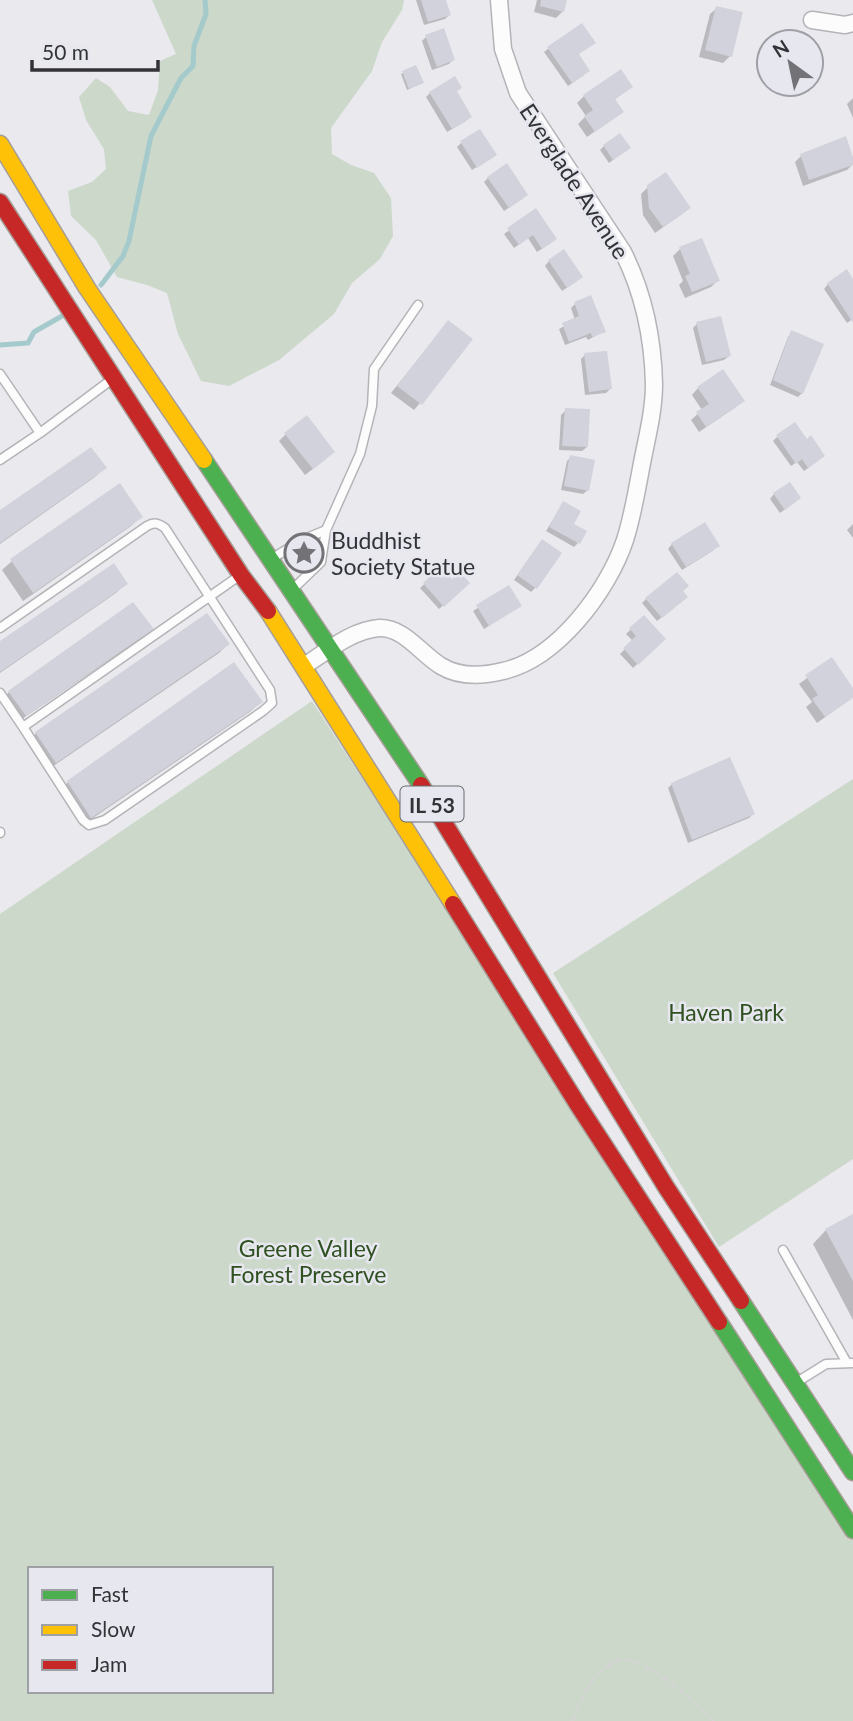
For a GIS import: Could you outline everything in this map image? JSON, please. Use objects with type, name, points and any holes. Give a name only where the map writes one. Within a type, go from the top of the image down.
[{"type":"main road","name":"IL 53","points":[[0,144],[87,288],[421,785],[666,1187],[853,1472]]},
{"type":"main road","name":"IL 53","points":[[0,202],[241,575],[304,666],[578,1105],[853,1530]]},
{"type":"street","name":"Everglade Avenue","points":[[304,666],[361,633],[380,628],[405,636],[429,658],[458,673],[478,675],[514,668],[552,645],[573,625],[613,570],[625,541],[650,423],[654,385],[640,295],[623,251],[518,93],[503,49],[499,0]]},
{"type":"street","points":[[812,20],[845,25],[853,23]]},
{"type":"lane","points":[[292,590],[321,562],[326,530],[360,454],[372,406],[374,369],[418,305]]},
{"type":"lane","points":[[0,374],[40,433]]},
{"type":"lane","points":[[0,460],[113,378]]},
{"type":"lane","points":[[0,628],[153,523],[159,524],[165,528],[270,690],[272,703],[104,820],[89,825],[83,820],[0,693]]},
{"type":"lane","points":[[271,559],[302,540],[326,530]]},
{"type":"lane","points":[[23,727],[241,575]]},
{"type":"lane","points":[[783,1250],[850,1363],[826,1364],[794,1383]]},
{"type":"path","points":[[572,1721],[595,1676],[607,1665],[627,1659],[659,1674],[679,1688],[715,1721]]},
{"type":"green space","points":[[152,0],[404,0],[402,10],[382,42],[372,71],[331,128],[332,154],[351,165],[374,173],[391,198],[393,236],[380,259],[352,283],[334,314],[279,360],[229,386],[201,381],[178,334],[167,293],[117,277],[96,240],[71,216],[68,191],[92,182],[106,169],[104,149],[86,120],[79,97],[96,78],[110,87],[128,111],[149,115],[158,90],[160,61],[176,54]]},
{"type":"green space","name":"Greene Valley Forest Preserve","points":[[312,701],[853,1536],[853,1721],[0,1721],[0,914]]},
{"type":"green space","name":"Haven Park","points":[[853,779],[853,1159],[719,1247],[553,973]]},
{"type":"building","points":[[421,0],[446,0],[451,15],[428,22]]},
{"type":"building","points":[[541,0],[567,0],[564,12],[540,6]]},
{"type":"building","points":[[716,6],[743,12],[732,57],[705,50]]},
{"type":"building","points":[[582,23],[596,43],[579,54],[590,71],[572,83],[547,47]]},
{"type":"building","points":[[444,28],[455,60],[437,67],[425,35]]},
{"type":"building","points":[[416,65],[424,83],[409,89],[402,71]]},
{"type":"building","points":[[621,69],[633,87],[615,99],[624,112],[595,132],[584,116],[593,110],[583,95]]},
{"type":"building","points":[[455,76],[462,88],[457,91],[472,117],[452,129],[429,92]]},
{"type":"building","points":[[480,129],[497,155],[477,168],[460,141]]},
{"type":"building","points":[[620,133],[631,148],[613,160],[603,145]]},
{"type":"building","points":[[846,136],[853,165],[809,180],[800,154]]},
{"type":"building","points":[[507,163],[528,195],[509,208],[487,177]]},
{"type":"building","points":[[666,172],[691,208],[663,227],[649,208],[647,185]]},
{"type":"building","points":[[536,208],[557,239],[542,249],[533,235],[519,245],[507,228]]},
{"type":"building","points":[[702,238],[720,281],[692,292],[685,276],[690,274],[679,247]]},
{"type":"building","points":[[564,249],[583,277],[567,288],[548,260]]},
{"type":"building","points":[[847,269],[853,279],[853,323],[827,283]]},
{"type":"building","points":[[591,295],[606,332],[592,337],[591,333],[569,342],[562,323],[579,316],[574,302]]},
{"type":"building","points":[[721,316],[731,356],[706,362],[696,322]]},
{"type":"building","points":[[448,320],[473,339],[422,405],[397,386]]},
{"type":"building","points":[[791,330],[824,344],[803,394],[773,380]]},
{"type":"building","points":[[607,351],[612,389],[589,392],[584,353]]},
{"type":"building","points":[[723,369],[745,401],[706,427],[696,412],[709,404],[697,387]]},
{"type":"building","points":[[565,408],[590,409],[588,447],[562,446]]},
{"type":"building","points":[[307,415],[335,452],[313,469],[284,433]]},
{"type":"building","points":[[795,422],[807,439],[811,435],[825,456],[808,468],[802,459],[796,464],[776,435]]},
{"type":"building","points":[[91,447],[107,468],[0,543],[0,510]]},
{"type":"building","points":[[570,455],[595,460],[589,491],[564,486]]},
{"type":"building","points":[[790,482],[801,498],[785,510],[773,493]]},
{"type":"building","points":[[120,483],[143,517],[33,593],[10,559]]},
{"type":"building","points":[[563,501],[581,511],[574,524],[587,531],[580,544],[549,527]]},
{"type":"building","points":[[705,522],[720,546],[686,567],[671,543]]},
{"type":"building","points":[[542,539],[562,553],[537,589],[517,575]]},
{"type":"building","points":[[114,563],[128,584],[0,672],[0,641]]},
{"type":"building","points":[[441,566],[452,579],[460,572],[470,583],[444,607],[423,583]]},
{"type":"building","points":[[677,572],[689,586],[683,591],[688,597],[662,618],[645,598]]},
{"type":"building","points":[[509,585],[522,606],[489,626],[476,605]]},
{"type":"building","points":[[133,602],[154,629],[26,716],[8,691]]},
{"type":"building","points":[[207,613],[230,644],[56,763],[35,732]]},
{"type":"building","points":[[644,615],[666,639],[638,665],[623,648],[636,636],[629,628]]},
{"type":"building","points":[[832,657],[853,688],[853,698],[825,717],[812,699],[818,695],[805,675]]},
{"type":"building","points":[[234,662],[263,702],[91,818],[67,781]]},
{"type":"building","points":[[730,757],[755,814],[692,840],[671,783]]},
{"type":"building","points":[[853,1214],[853,1281],[825,1229]]},
{"type":"waterway","points":[[101,285],[123,256],[129,241],[151,136],[181,78],[193,66],[194,46],[206,14],[205,0]]},
{"type":"waterway","points":[[28,343],[34,332],[62,316]]},
{"type":"waterway","points":[[0,345],[28,343]]},
{"type":"traffic: fast","points":[[204,460],[421,785]]},
{"type":"traffic: fast","points":[[741,1301],[853,1472]]},
{"type":"traffic: fast","points":[[719,1322],[853,1530]]},
{"type":"traffic: slow","points":[[0,144],[87,288],[204,460]]},
{"type":"traffic: slow","points":[[268,611],[453,904]]},
{"type":"traffic: jam","points":[[0,202],[241,575],[268,611]]},
{"type":"traffic: jam","points":[[421,785],[666,1187],[741,1301]]},
{"type":"traffic: jam","points":[[453,904],[578,1105],[719,1322]]},
{"type":"place","name":"Buddhist Society Statue","points":[[304,553]]}]
